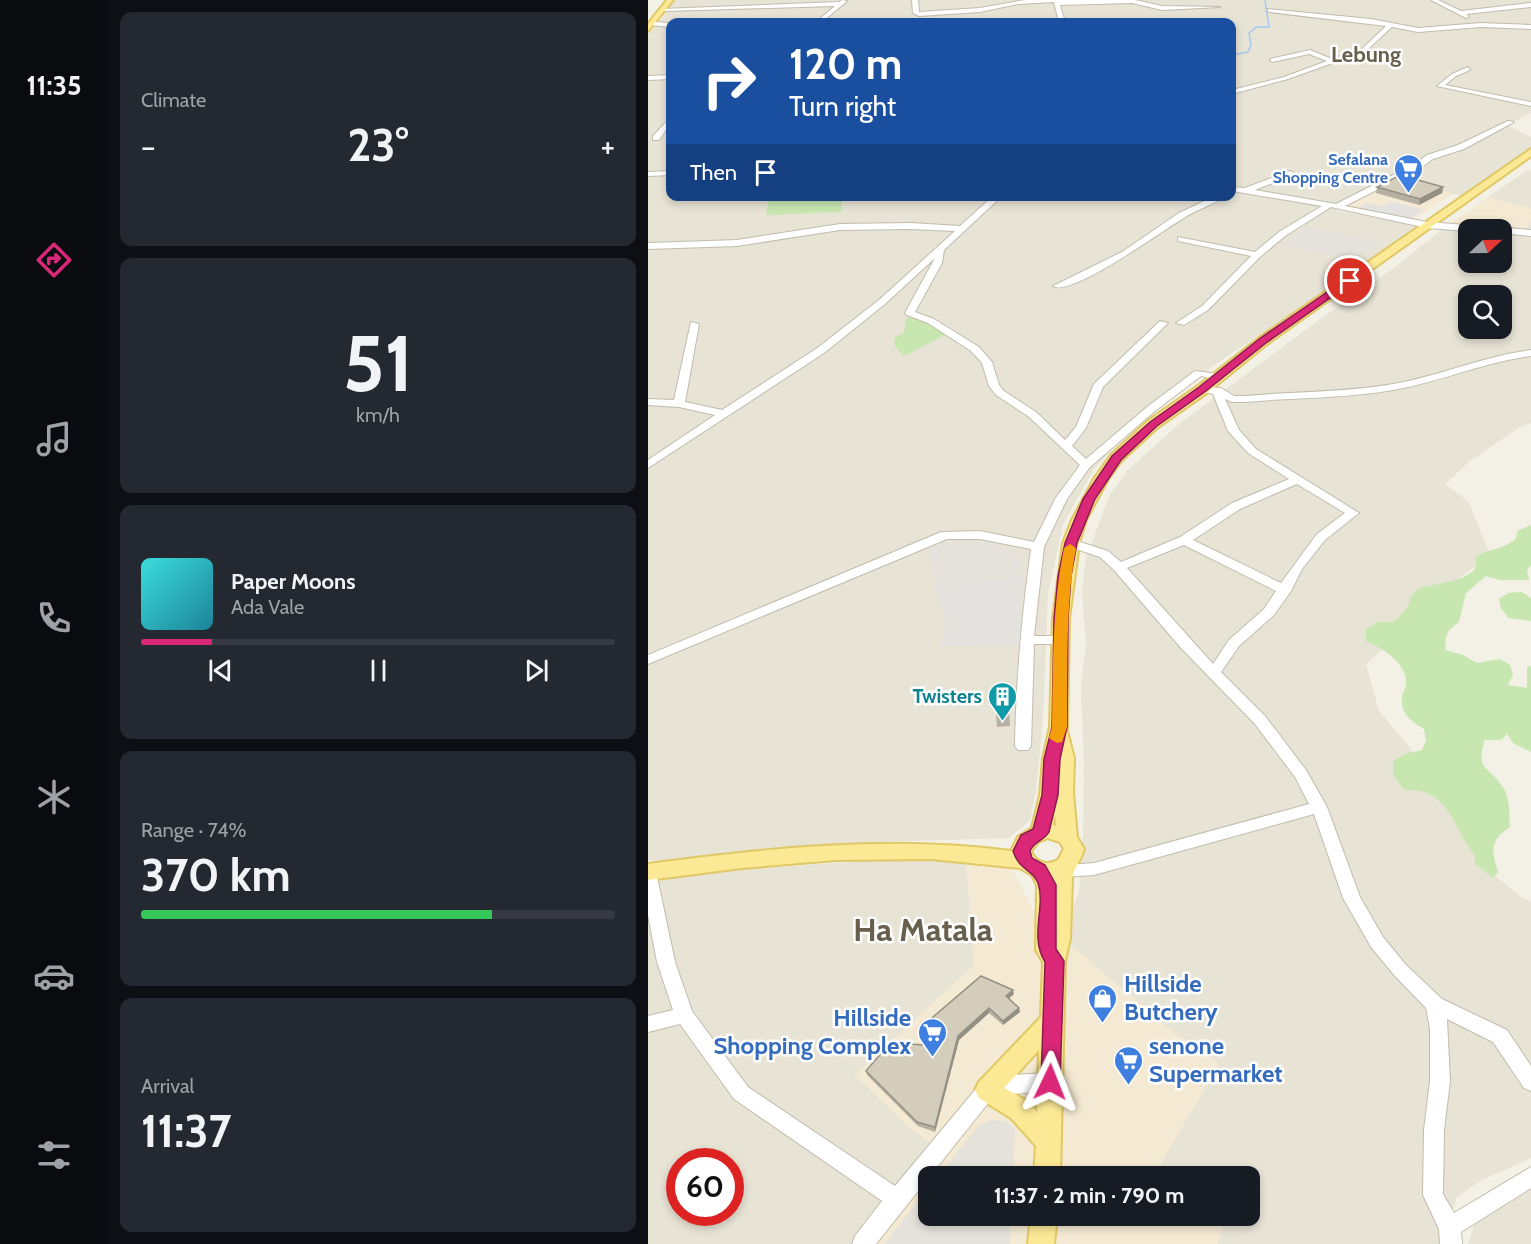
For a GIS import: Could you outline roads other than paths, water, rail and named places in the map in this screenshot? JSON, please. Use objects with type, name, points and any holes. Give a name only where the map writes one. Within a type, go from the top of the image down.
[{"type":"main road","points":[[651,24],[670,0]]},
{"type":"main road","points":[[1041,832],[1050,795],[1052,759],[1059,727],[1065,576],[1071,543],[1089,499],[1116,458],[1154,424],[1203,389],[1263,341],[1531,152]]},
{"type":"main road","points":[[1059,727],[1065,758],[1063,793],[1067,837]]},
{"type":"main road","points":[[1048,1166],[1054,961],[1059,949],[1060,883],[1063,869],[1074,856],[1072,842],[1067,837],[1055,832],[1041,832],[1033,835],[1029,859],[1047,885],[1047,950],[1054,961]]},
{"type":"main road","points":[[648,872],[777,857],[895,850],[1029,859],[1047,871],[1063,869]]},
{"type":"main road","points":[[1049,1143],[1020,1110],[987,1090],[1053,1020]]},
{"type":"main road","points":[[1041,1244],[1043,1226]]},
{"type":"street","points":[[915,0],[916,14],[991,9],[1018,2],[1056,1],[1132,1],[1162,8],[1217,7]]},
{"type":"street","points":[[1147,3],[1157,0]]},
{"type":"street","points":[[1356,0],[1366,0]]},
{"type":"street","points":[[1434,0],[1481,25]]},
{"type":"street","points":[[1056,1],[1061,18]]},
{"type":"street","points":[[665,9],[843,2]]},
{"type":"street","points":[[824,18],[843,2]]},
{"type":"street","points":[[1460,13],[1531,5]]},
{"type":"street","points":[[1269,10],[1418,30],[1481,25],[1531,27]]},
{"type":"street","points":[[651,24],[666,25]]},
{"type":"street","points":[[1236,91],[1286,78],[1364,50],[1390,25]]},
{"type":"street","points":[[1272,60],[1310,52],[1331,61]]},
{"type":"street","points":[[1468,69],[1454,75],[1440,86],[1531,104]]},
{"type":"street","points":[[648,78],[666,77]]},
{"type":"street","points":[[1181,323],[1205,308],[1257,255],[1282,234],[1332,206],[1416,167],[1430,157],[1461,147],[1510,122]]},
{"type":"street","points":[[652,138],[666,124]]},
{"type":"street","points":[[648,174],[666,173]]},
{"type":"street","points":[[1236,191],[1290,173]]},
{"type":"street","points":[[1236,191],[1297,198],[1403,220],[1422,229]]},
{"type":"street","points":[[648,465],[820,351],[882,302],[992,201]]},
{"type":"street","points":[[1058,286],[1092,272],[1125,254],[1182,215],[1211,201]]},
{"type":"street","points":[[1403,220],[1422,229],[1458,229]]},
{"type":"street","points":[[648,246],[736,243],[840,226],[960,229]]},
{"type":"street","points":[[1512,231],[1531,232]]},
{"type":"street","points":[[1181,239],[1257,255]]},
{"type":"street","points":[[940,249],[942,258],[910,313],[931,321],[975,349],[987,362],[994,386],[1000,393],[1032,414],[1086,465]]},
{"type":"street","points":[[1066,446],[1081,428],[1098,386],[1163,323]]},
{"type":"street","points":[[679,404],[694,324]]},
{"type":"street","points":[[1203,389],[1221,391],[1232,399],[1363,391],[1395,387],[1494,358],[1531,353]]},
{"type":"street","points":[[1023,746],[1027,640],[1038,547],[1061,499],[1086,465],[1151,409],[1199,373],[1218,377]]},
{"type":"street","points":[[1214,672],[1234,643],[1269,612],[1297,567],[1321,537],[1353,513],[1252,451],[1233,431],[1217,392]]},
{"type":"street","points":[[648,402],[679,404],[726,414]]},
{"type":"street","points":[[1119,567],[1184,540],[1236,506],[1299,479]]},
{"type":"street","points":[[648,660],[945,535],[980,535],[1038,547]]},
{"type":"street","points":[[1184,540],[1284,591]]},
{"type":"street","points":[[1071,543],[1104,554],[1119,567],[1186,645],[1260,720],[1301,774],[1318,807],[1352,898],[1377,942],[1435,1005],[1500,1036],[1531,1082]]},
{"type":"street","points":[[1027,640],[1061,640]]},
{"type":"street","points":[[1063,869],[1094,869],[1318,807]]},
{"type":"street","points":[[648,872],[666,962],[684,1015],[741,1094],[897,1198]]},
{"type":"street","points":[[1435,1005],[1439,1029],[1440,1081],[1434,1130],[1433,1195],[1451,1235],[1531,1176]]},
{"type":"street","points":[[648,1024],[684,1015]]},
{"type":"street","points":[[863,1244],[897,1198],[933,1158],[987,1090],[1012,1084],[1050,1082]]},
{"type":"waterway","points":[[1236,54],[1248,52],[1251,45],[1249,33],[1256,27],[1269,27],[1265,0]]},
{"type":"place","name":"Sefalana Shopping Centre","points":[[1409,194]]},
{"type":"place","name":"Twisters","points":[[1003,722]]},
{"type":"place","name":"Hillside Butchery","points":[[1103,1024]]},
{"type":"place","name":"Hillside Shopping Complex","points":[[932,1058]]},
{"type":"place","name":"senone Supermarket","points":[[1128,1086]]},
{"type":"district","name":"Lebung","points":[[1366,54]]},
{"type":"district","name":"Ha Matala","points":[[923,930]]}]
